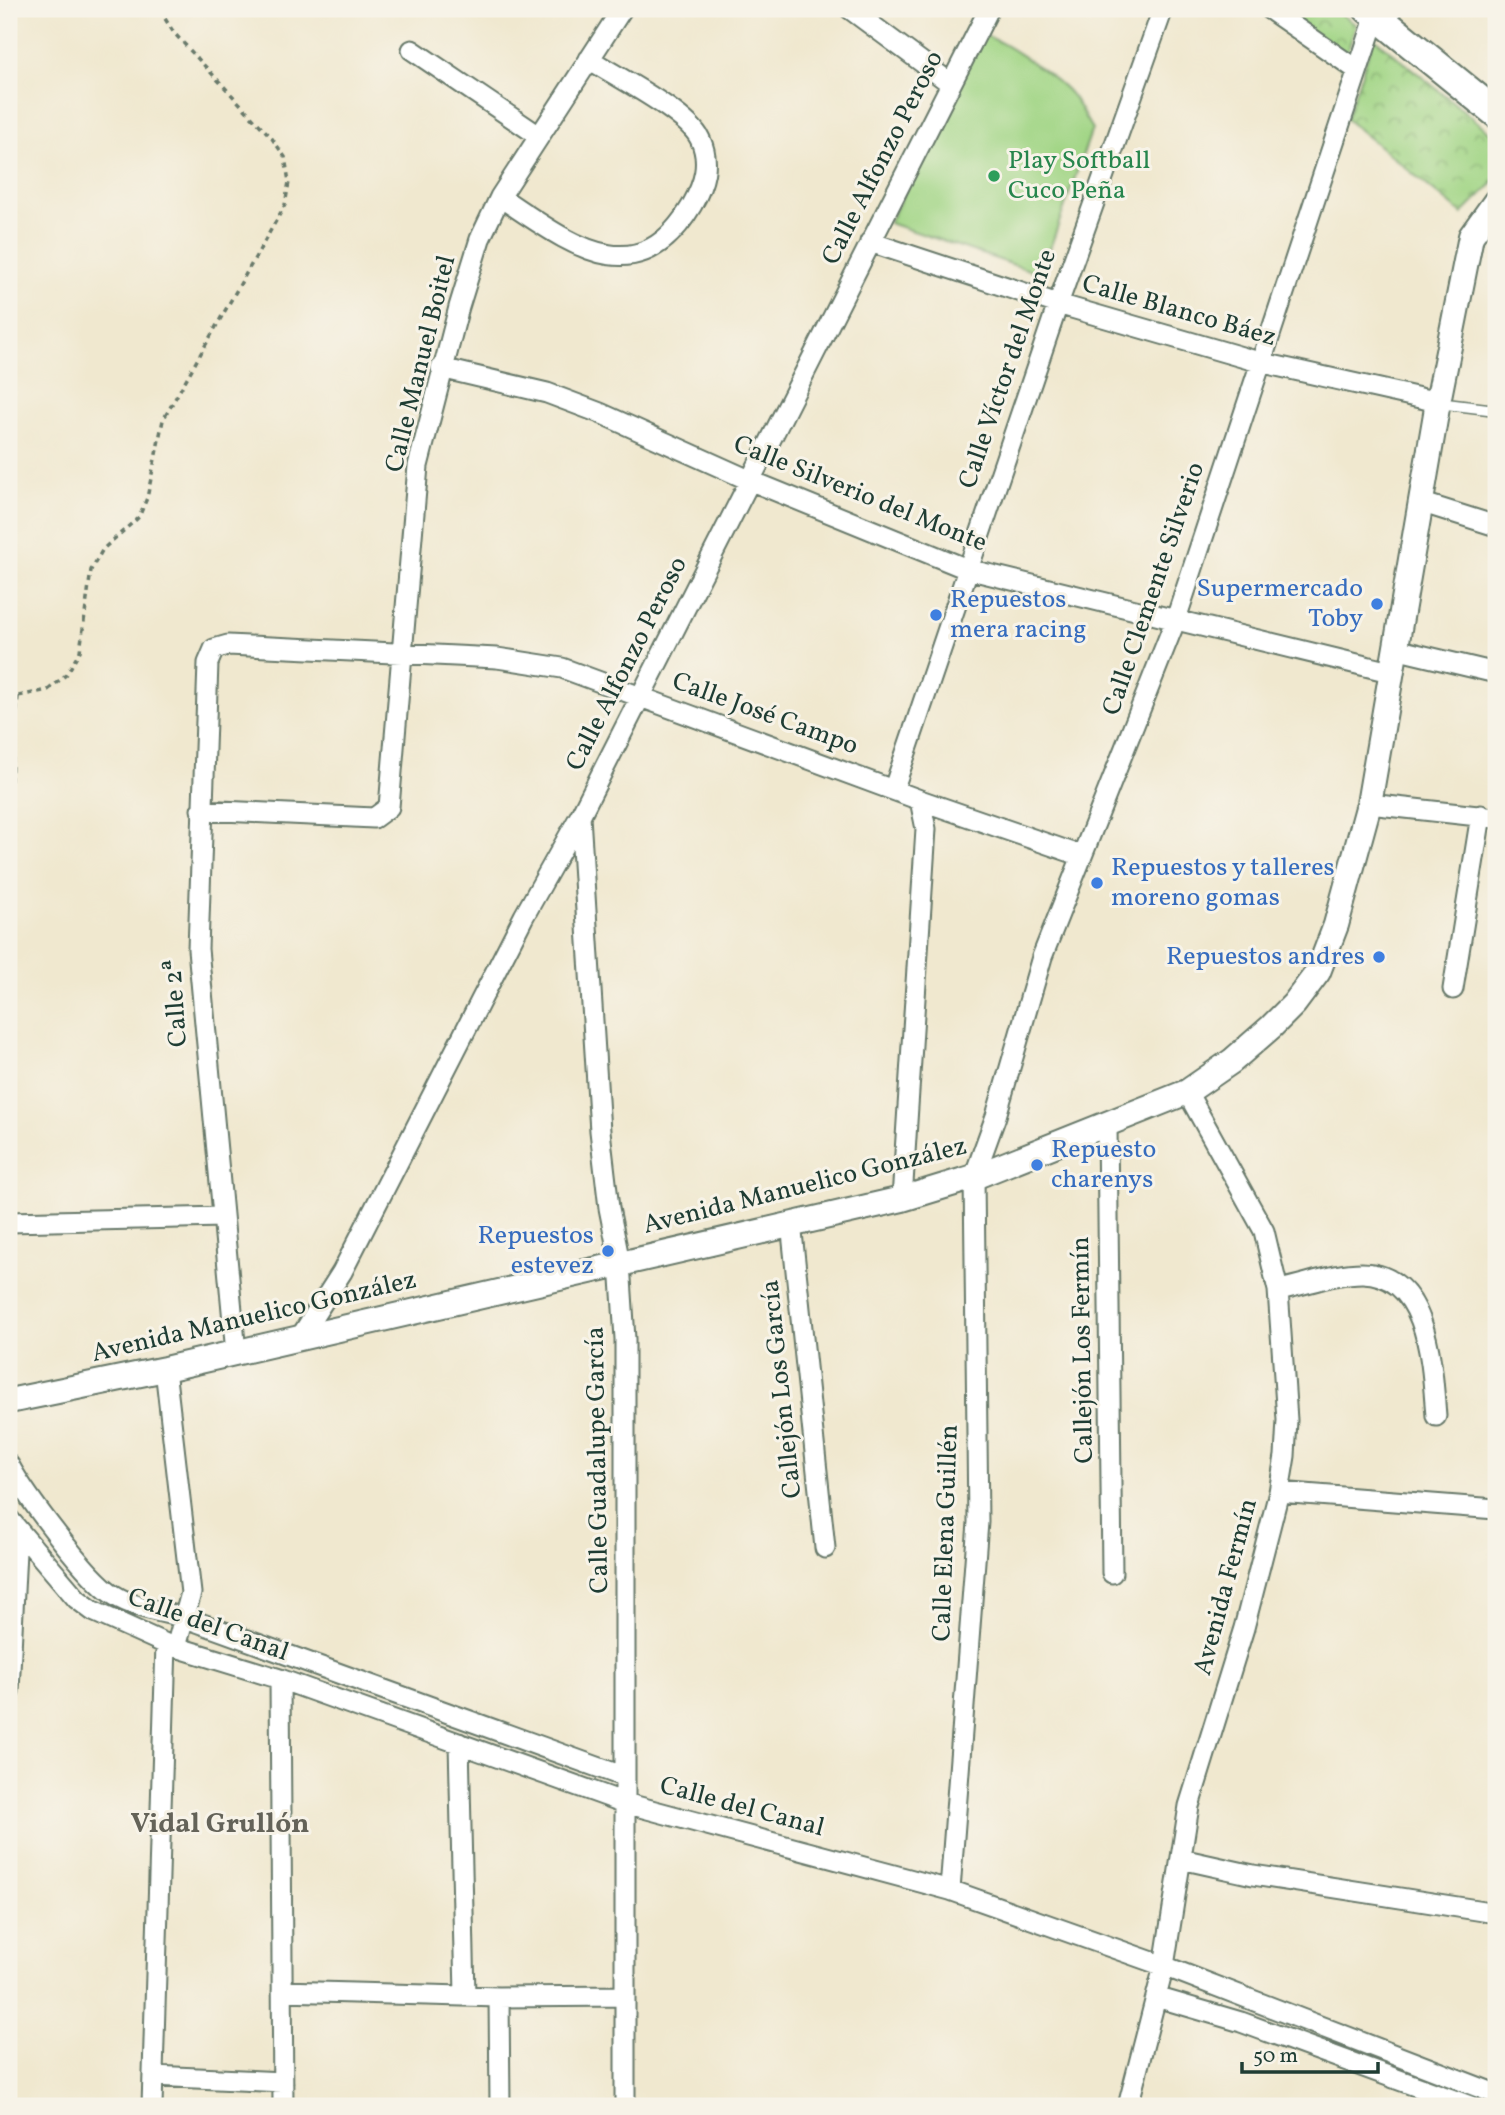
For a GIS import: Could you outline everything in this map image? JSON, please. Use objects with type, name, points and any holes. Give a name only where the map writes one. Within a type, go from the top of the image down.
[{"type":"main road","points":[[1372,12],[1496,113]]},
{"type":"street","name":"Calle Manuel Boitel","points":[[201,810],[374,818],[385,813],[392,800],[408,559],[418,466],[441,368],[480,239],[500,197],[622,9]]},
{"type":"street","points":[[850,9],[950,83]]},
{"type":"street","name":"Calle Alfonzo Peroso","points":[[301,1336],[342,1272],[524,915],[580,816],[989,9]]},
{"type":"street","name":"Calle Víctor del Monte","points":[[894,788],[1058,304],[1163,9]]},
{"type":"street","points":[[1269,9],[1357,70]]},
{"type":"street","name":"Calle Clemente Silverio","points":[[974,1177],[996,1116],[1042,957],[1176,619],[1357,70],[1372,12]]},
{"type":"street","points":[[412,50],[539,136]]},
{"type":"street","points":[[500,197],[573,245],[601,254],[644,251],[658,245],[681,223],[700,191],[706,173],[700,138],[686,121],[589,59]]},
{"type":"street","name":"Avenida Manuelico González","points":[[9,1401],[236,1353],[902,1199],[974,1177],[1107,1126],[1187,1092],[1232,1061],[1294,1004],[1318,972],[1336,925],[1370,804],[1420,502],[1471,236],[1496,201]]},
{"type":"street","name":"Calle Blanco Báez","points":[[870,242],[1058,304],[1259,362],[1438,402]]},
{"type":"street","name":"Calle Silverio del Monte","points":[[441,368],[547,393],[749,480],[967,569],[1176,619],[1392,661],[1496,673]]},
{"type":"street","points":[[1420,502],[1496,526]]},
{"type":"street","name":"Calle José Campo","points":[[214,649],[228,646],[403,652],[496,658],[562,668],[894,788],[920,800],[1082,856]]},
{"type":"street","name":"Calle 2ª","points":[[214,649],[208,663],[198,949],[236,1353]]},
{"type":"street","points":[[902,1199],[926,829],[920,800]]},
{"type":"street","points":[[1370,804],[1489,816],[1454,989]]},
{"type":"street","name":"Calle Guadalupe García","points":[[580,816],[600,1131],[609,1208],[620,1263],[625,1353],[625,2106]]},
{"type":"street","name":"Avenida Fermín","points":[[1130,2106],[1164,1966],[1189,1806],[1244,1628],[1279,1492],[1287,1420],[1278,1290],[1264,1231],[1187,1092]]},
{"type":"street","name":"Callejón Los Fermín","points":[[1107,1126],[1112,1573]]},
{"type":"street","name":"Calle Elena Guillén","points":[[950,1890],[978,1522],[974,1177]]},
{"type":"street","points":[[9,1222],[223,1217]]},
{"type":"street","name":"Callejón Los García","points":[[790,1223],[825,1548]]},
{"type":"street","points":[[1278,1290],[1361,1273],[1387,1279],[1402,1288],[1420,1316],[1430,1352],[1437,1416]]},
{"type":"street","points":[[152,2106],[171,1645],[186,1618],[191,1593],[165,1369]]},
{"type":"street","points":[[9,1465],[100,1584],[116,1597],[186,1618],[625,1777]]},
{"type":"street","points":[[1279,1492],[1496,1509]]},
{"type":"street","points":[[9,1691],[13,1525]]},
{"type":"street","name":"Calle del Canal","points":[[13,1525],[78,1599],[93,1611],[171,1645],[280,1679],[625,1803],[950,1890],[1164,1966],[1496,2094]]},
{"type":"street","points":[[280,1679],[283,2106]]},
{"type":"street","points":[[459,1743],[465,1995]]},
{"type":"street","points":[[1181,1859],[1253,1875],[1466,1911],[1496,1913]]},
{"type":"street","points":[[282,1991],[499,1997],[625,1996]]},
{"type":"street","points":[[499,1997],[500,2106]]},
{"type":"street","points":[[1156,1997],[1241,2022],[1470,2106]]},
{"type":"street","points":[[153,2076],[283,2082]]},
{"type":"lane","points":[[1438,402],[1496,410]]},
{"type":"path","points":[[9,693],[18,696],[48,690],[66,674],[80,651],[91,570],[103,549],[139,517],[147,498],[163,420],[285,205],[289,182],[285,157],[271,137],[174,33],[159,9]]},
{"type":"path","points":[[9,801],[18,696]]},
{"type":"green space","points":[[1264,9],[1334,9],[1356,25],[1342,68]]},
{"type":"green space","name":"Play Softball Cuco Peña","points":[[983,35],[1017,52],[1056,80],[1078,104],[1092,129],[1041,274],[889,223]]},
{"type":"green space","points":[[1374,38],[1496,137],[1496,180],[1462,214],[1346,119]]},
{"type":"place","name":"Play Softball Cuco Peña","points":[[994,176]]},
{"type":"place","name":"Supermercado Toby","points":[[1377,604]]},
{"type":"place","name":"Repuestos mera racing","points":[[936,615]]},
{"type":"place","name":"Repuestos y talleres moreno gomas","points":[[1097,883]]},
{"type":"place","name":"Repuestos andres","points":[[1379,957]]},
{"type":"place","name":"Repuesto charenys","points":[[1037,1165]]},
{"type":"place","name":"Repuestos estevez","points":[[608,1251]]},
{"type":"district","name":"Vidal Grullón","points":[[220,1824]]}]
